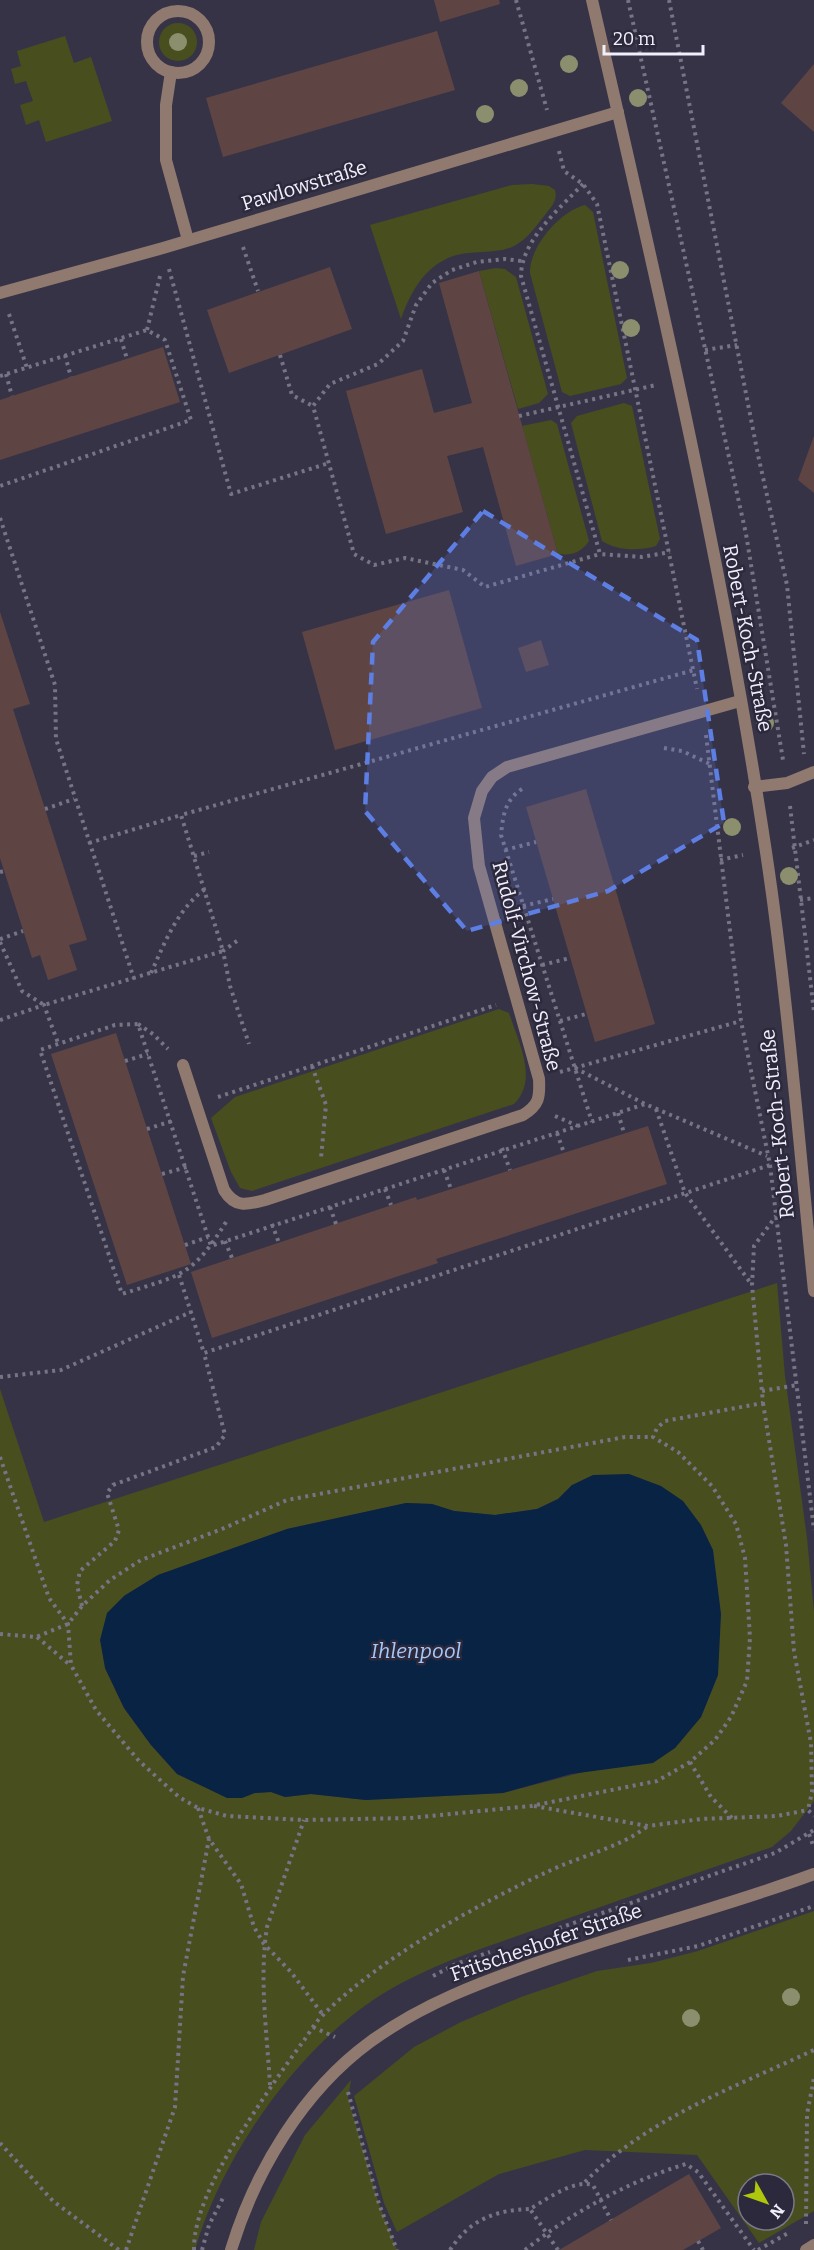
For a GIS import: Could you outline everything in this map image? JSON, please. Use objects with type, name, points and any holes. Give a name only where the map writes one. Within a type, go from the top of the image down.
[{"type":"street","name":"Robert-Koch-Straße","points":[[592,0],[678,374],[766,851],[784,997],[814,1291]]},
{"type":"street","points":[[176,11],[186,12],[195,17],[208,34],[206,54],[192,70],[171,72],[155,63],[149,54],[148,35],[158,18],[176,11]]},
{"type":"street","points":[[171,72],[166,105],[166,160],[188,240]]},
{"type":"street","name":"Pawlowstraße","points":[[0,293],[163,248],[618,112]]},
{"type":"street","name":"Rudolf-Virchow-Straße","points":[[183,1065],[213,1159],[230,1199],[238,1204],[249,1204],[523,1115],[536,1107],[540,1096],[539,1079],[479,866],[474,818],[482,790],[492,777],[507,767],[701,710],[740,701]]},
{"type":"street","points":[[754,787],[787,783],[810,774]]},
{"type":"street","name":"Fritscheshofer Straße","points":[[231,2250],[252,2195],[278,2146],[302,2109],[341,2066],[369,2042],[411,2015],[478,1983],[597,1942],[814,1874]]},
{"type":"street","points":[[806,2250],[812,2239]]},
{"type":"path","points":[[516,0],[564,171],[583,184],[597,204],[694,670],[711,765],[720,860],[741,1021],[770,1165],[814,1530]]},
{"type":"path","points":[[628,0],[746,534],[787,783],[814,1012]]},
{"type":"path","points":[[669,0],[758,455],[787,585],[810,774]]},
{"type":"path","points":[[583,184],[530,245],[521,261],[521,276],[600,554]]},
{"type":"path","points":[[236,226],[258,291]]},
{"type":"path","points":[[163,248],[231,494],[329,463]]},
{"type":"path","points":[[313,406],[330,384],[378,364],[403,341],[416,305],[432,283],[452,270],[495,260],[521,261]]},
{"type":"path","points":[[147,330],[158,289]]},
{"type":"path","points":[[13,326],[27,368]]},
{"type":"path","points":[[0,376],[147,330],[165,340],[191,420],[0,486]]},
{"type":"path","points":[[121,339],[127,359]]},
{"type":"path","points":[[705,350],[736,345]]},
{"type":"path","points":[[65,355],[71,377]]},
{"type":"path","points":[[280,355],[292,395],[313,406],[354,554],[374,565],[405,558],[463,570],[485,587],[600,554],[642,557],[670,552]]},
{"type":"path","points":[[6,374],[12,396]]},
{"type":"path","points":[[519,416],[636,389]]},
{"type":"path","points":[[0,518],[55,685],[56,739],[134,979]]},
{"type":"path","points":[[89,843],[694,670]]},
{"type":"path","points":[[655,747],[682,751],[711,765]]},
{"type":"path","points":[[531,783],[514,794],[503,811],[501,835],[592,1122]]},
{"type":"path","points":[[45,809],[74,800]]},
{"type":"path","points":[[181,815],[205,889],[223,951],[230,986],[249,1044]]},
{"type":"path","points":[[795,848],[814,840]]},
{"type":"path","points":[[506,850],[536,842]]},
{"type":"path","points":[[194,856],[209,852]]},
{"type":"path","points":[[152,973],[170,931],[190,900],[205,889]]},
{"type":"path","points":[[524,906],[553,899]]},
{"type":"path","points":[[23,931],[0,941],[22,991],[44,1005],[58,1043]]},
{"type":"path","points":[[0,1020],[223,951],[237,941]]},
{"type":"path","points":[[542,965],[570,958]]},
{"type":"path","points":[[147,1129],[312,1066],[516,998]]},
{"type":"path","points":[[560,1021],[586,1014]]},
{"type":"path","points":[[574,1067],[741,1021]]},
{"type":"path","points":[[138,1024],[153,1034],[183,1065]]},
{"type":"path","points":[[115,1025],[40,1050],[122,1294],[179,1275],[198,1263],[211,1246]]},
{"type":"path","points":[[125,1061],[148,1054]]},
{"type":"path","points":[[312,1066],[326,1105],[321,1164]]},
{"type":"path","points":[[574,1067],[656,1108],[768,1156]]},
{"type":"path","points":[[656,1108],[685,1193],[752,1285]]},
{"type":"path","points":[[618,1113],[624,1133]]},
{"type":"path","points":[[557,1133],[564,1153]]},
{"type":"path","points":[[162,1174],[213,1159]]},
{"type":"path","points":[[204,1353],[770,1165]]},
{"type":"path","points":[[330,1207],[336,1224]]},
{"type":"path","points":[[776,1216],[754,1246],[752,1285],[763,1403],[786,1545],[794,1651],[811,1743],[812,1792],[808,1810]]},
{"type":"path","points":[[185,1245],[208,1237]]},
{"type":"path","points":[[225,1241],[232,1258]]},
{"type":"path","points":[[82,1606],[76,1585],[80,1571],[116,1540],[119,1530],[107,1493],[113,1485],[216,1447],[225,1435],[204,1353],[179,1275]]},
{"type":"path","points":[[0,1377],[61,1370],[191,1312]]},
{"type":"path","points":[[762,1391],[797,1385]]},
{"type":"path","points":[[653,1437],[657,1428],[665,1421],[763,1403]]},
{"type":"path","points":[[0,1634],[36,1637],[68,1624],[82,1606],[110,1580],[141,1560],[222,1529],[287,1500],[625,1437],[653,1437],[678,1452],[712,1486],[736,1524],[745,1558],[750,1638],[747,1681],[731,1717],[715,1740],[690,1762],[657,1781],[531,1806],[410,1818],[304,1820],[227,1816],[198,1808],[179,1797],[139,1761],[96,1710],[71,1665],[36,1637]]},
{"type":"path","points":[[0,1457],[49,1598],[68,1624],[71,1665]]},
{"type":"path","points":[[690,1762],[711,1797],[732,1818]]},
{"type":"path","points":[[531,1806],[648,1826],[777,1816],[808,1810]]},
{"type":"path","points":[[198,1808],[209,1839],[241,1884],[254,1927],[264,1944],[291,1972],[322,2015]]},
{"type":"path","points":[[808,1810],[814,1816]]},
{"type":"path","points":[[270,2086],[263,1970],[264,1944],[267,1927],[304,1820]]},
{"type":"path","points":[[194,2250],[194,2237],[207,2200],[232,2146],[270,2086],[322,2015],[368,1976],[457,1919],[550,1870],[631,1838],[648,1826]]},
{"type":"path","points":[[814,1830],[809,1834],[814,1848]]},
{"type":"path","points":[[126,2250],[175,2107],[183,1976],[209,1839]]},
{"type":"path","points":[[618,1962],[698,1946],[814,1906]]},
{"type":"path","points":[[314,2028],[335,2037]]},
{"type":"path","points":[[450,2250],[474,2223],[488,2214],[504,2210],[530,2209],[585,2182],[602,2165],[676,2114],[814,2050]]},
{"type":"path","points":[[812,2239],[806,2223],[807,2114],[814,2078]]},
{"type":"path","points":[[349,2088],[348,2098],[362,2150],[389,2236],[397,2250]]},
{"type":"path","points":[[0,2143],[53,2201],[119,2250]]},
{"type":"path","points":[[525,2250],[546,2233],[601,2201],[657,2173],[686,2164],[698,2172],[754,2250]]},
{"type":"path","points":[[585,2182],[593,2185],[611,2220]]},
{"type":"path","points":[[530,2209],[558,2250]]},
{"type":"path","points":[[698,2241],[703,2250]]},
{"type":"highlighted area","points":[[483,511],[697,640],[724,823],[608,891],[467,931],[365,811],[373,642]]},
{"type":"green space","points":[[178,23],[192,28],[197,42],[192,56],[178,61],[164,56],[159,42],[164,28]]},
{"type":"green space","points":[[65,36],[74,63],[91,57],[112,121],[46,142],[39,120],[26,125],[20,105],[33,101],[26,81],[15,84],[11,69],[21,66],[17,51]]},
{"type":"green space","points":[[512,185],[549,186],[555,190],[556,194],[552,206],[530,233],[512,247],[456,255],[439,263],[418,284],[401,319],[370,225]]},
{"type":"green space","points":[[585,205],[593,212],[627,378],[621,384],[570,396],[562,392],[530,273],[531,263],[540,242],[556,222],[566,214]]},
{"type":"green space","points":[[505,269],[516,277],[548,394],[539,403],[518,409],[479,271]]},
{"type":"green space","points":[[624,403],[632,406],[660,539],[656,546],[642,549],[621,548],[602,541],[571,423],[577,416]]},
{"type":"green space","points":[[551,420],[557,424],[589,541],[580,550],[567,554],[558,554],[522,426]]},
{"type":"green space","points":[[499,1009],[509,1013],[521,1048],[526,1072],[525,1084],[514,1104],[252,1191],[240,1188],[231,1172],[211,1118],[235,1097]]},
{"type":"green space","points":[[777,1283],[785,1376],[807,1538],[814,1612],[814,1801],[791,1831],[772,1847],[447,1962],[389,1990],[357,2012],[326,2038],[270,2103],[225,2176],[208,2213],[195,2250],[0,2250],[0,1389],[44,1522]],"holes":[[[572,1485],[718,1675],[701,1717],[675,1748],[503,1793],[366,1800],[311,1794],[285,1797],[271,1792],[255,1793],[151,1745],[124,1708],[105,1668],[124,1596],[158,1575],[287,1529],[406,1503],[432,1504],[454,1511],[495,1515],[537,1509],[558,1499]]]},
{"type":"green space","points":[[814,1911],[814,2211],[796,2221],[796,2172],[736,2172],[736,2210],[697,2155],[585,2150],[499,2174],[397,2232],[384,2203],[354,2096],[414,2047],[461,2022],[521,1997],[597,1971],[651,1963],[698,1951]]},
{"type":"green space","points":[[351,2080],[348,2098],[379,2204],[397,2250],[254,2250],[261,2222],[305,2135]]},
{"type":"green space","points":[[751,2232],[778,2232],[759,2243]]},
{"type":"water","name":"Ihlenpool","points":[[629,1474],[661,1486],[683,1501],[701,1525],[713,1550],[721,1614],[718,1675],[701,1717],[675,1748],[653,1763],[571,1774],[503,1793],[366,1800],[311,1794],[285,1797],[271,1792],[255,1793],[242,1798],[227,1798],[177,1774],[151,1745],[124,1708],[105,1668],[100,1640],[107,1613],[124,1596],[158,1575],[287,1529],[406,1503],[432,1504],[454,1511],[495,1515],[537,1509],[558,1499],[572,1485],[593,1475]]},
{"type":"building","points":[[434,0],[499,0],[500,4],[440,22]]},
{"type":"building","points":[[437,31],[455,90],[223,157],[206,98]]},
{"type":"building","points":[[814,64],[814,132],[781,103]]},
{"type":"building","points":[[330,267],[352,329],[229,373],[207,310]]},
{"type":"building","points":[[479,271],[558,554],[516,566],[483,447],[447,456],[463,512],[386,534],[346,391],[422,369],[434,413],[472,403],[439,283]]},
{"type":"building","points":[[163,347],[180,402],[0,460],[0,400]]},
{"type":"building","points":[[814,436],[814,493],[798,480]]},
{"type":"building","points":[[449,590],[482,708],[335,750],[302,632]]},
{"type":"building","points":[[0,612],[30,704],[13,709],[87,940],[69,945],[77,970],[48,980],[40,955],[32,958],[0,858]]},
{"type":"building","points":[[541,640],[549,665],[526,672],[518,648]]},
{"type":"building","points":[[586,789],[655,1024],[595,1042],[526,807]]},
{"type":"building","points":[[116,1033],[191,1264],[127,1285],[51,1054]]},
{"type":"building","points":[[648,1126],[667,1184],[436,1259],[438,1263],[212,1338],[191,1272],[416,1197],[417,1200]]},
{"type":"building","points":[[689,2174],[721,2228],[683,2250],[559,2250]]}]
